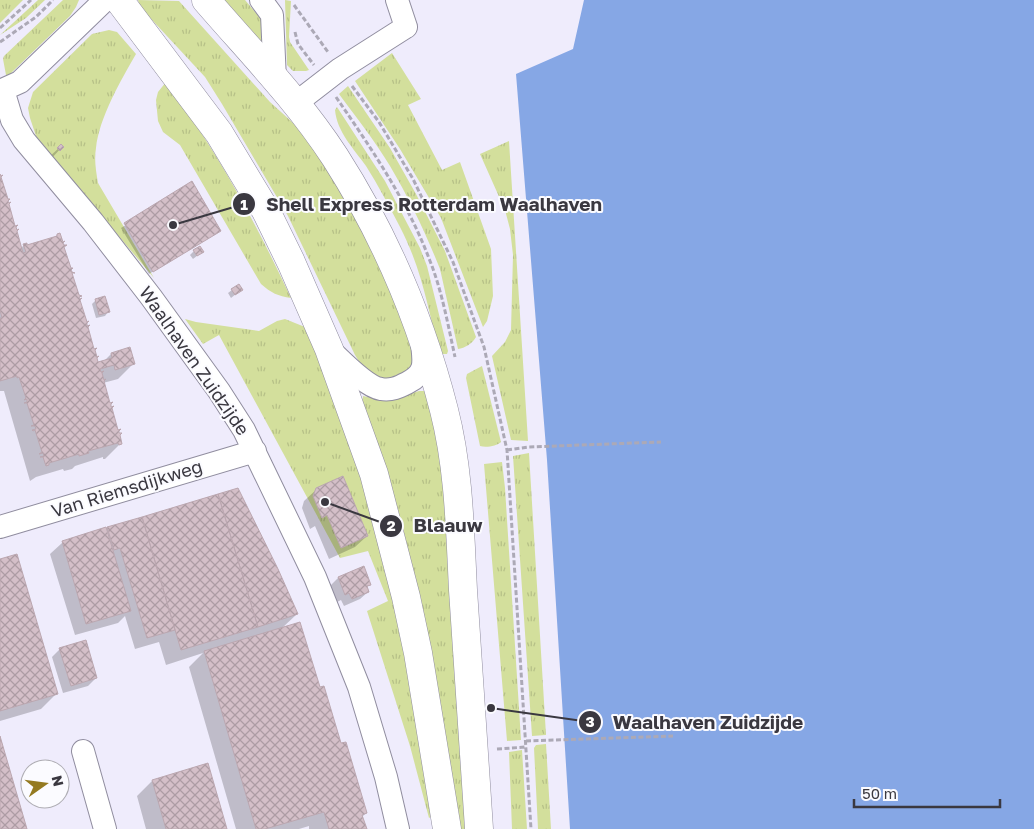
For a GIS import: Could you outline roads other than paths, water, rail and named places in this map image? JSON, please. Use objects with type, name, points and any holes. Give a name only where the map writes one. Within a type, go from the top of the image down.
[{"type":"main road","points":[[119,0],[219,133],[266,211],[291,262],[329,349],[374,474],[406,597],[447,829]]},
{"type":"main road","points":[[206,0],[296,103],[334,156],[380,235],[421,333],[444,410],[456,476],[479,829]]},
{"type":"street","points":[[2,91],[20,82],[105,0]]},
{"type":"street","points":[[261,0],[272,15],[276,80]]},
{"type":"street","points":[[397,0],[406,27]]},
{"type":"street","points":[[406,0],[406,27]]},
{"type":"street","points":[[296,103],[340,69],[406,27]]},
{"type":"street","name":"Waalhaven Zuidzijde","points":[[2,91],[12,120],[24,140],[94,222],[151,297],[219,391],[255,451],[315,577],[359,687],[384,770],[398,829]]},
{"type":"street","points":[[329,349],[365,381],[380,389],[395,389],[417,378],[424,365],[421,333]]},
{"type":"street","name":"Van Riemsdijkweg","points":[[0,527],[255,451]]},
{"type":"street","points":[[83,751],[105,829]]},
{"type":"water","points":[[584,0],[1034,0],[1034,829],[570,829],[547,460],[516,74],[573,49]]},
{"type":"place","name":"Shell Express Rotterdam Waalhaven","points":[[173,225]]},
{"type":"place","name":"Blaauw","points":[[325,502]]},
{"type":"place","name":"Waalhaven Zuidzijde","points":[[491,708]]}]
